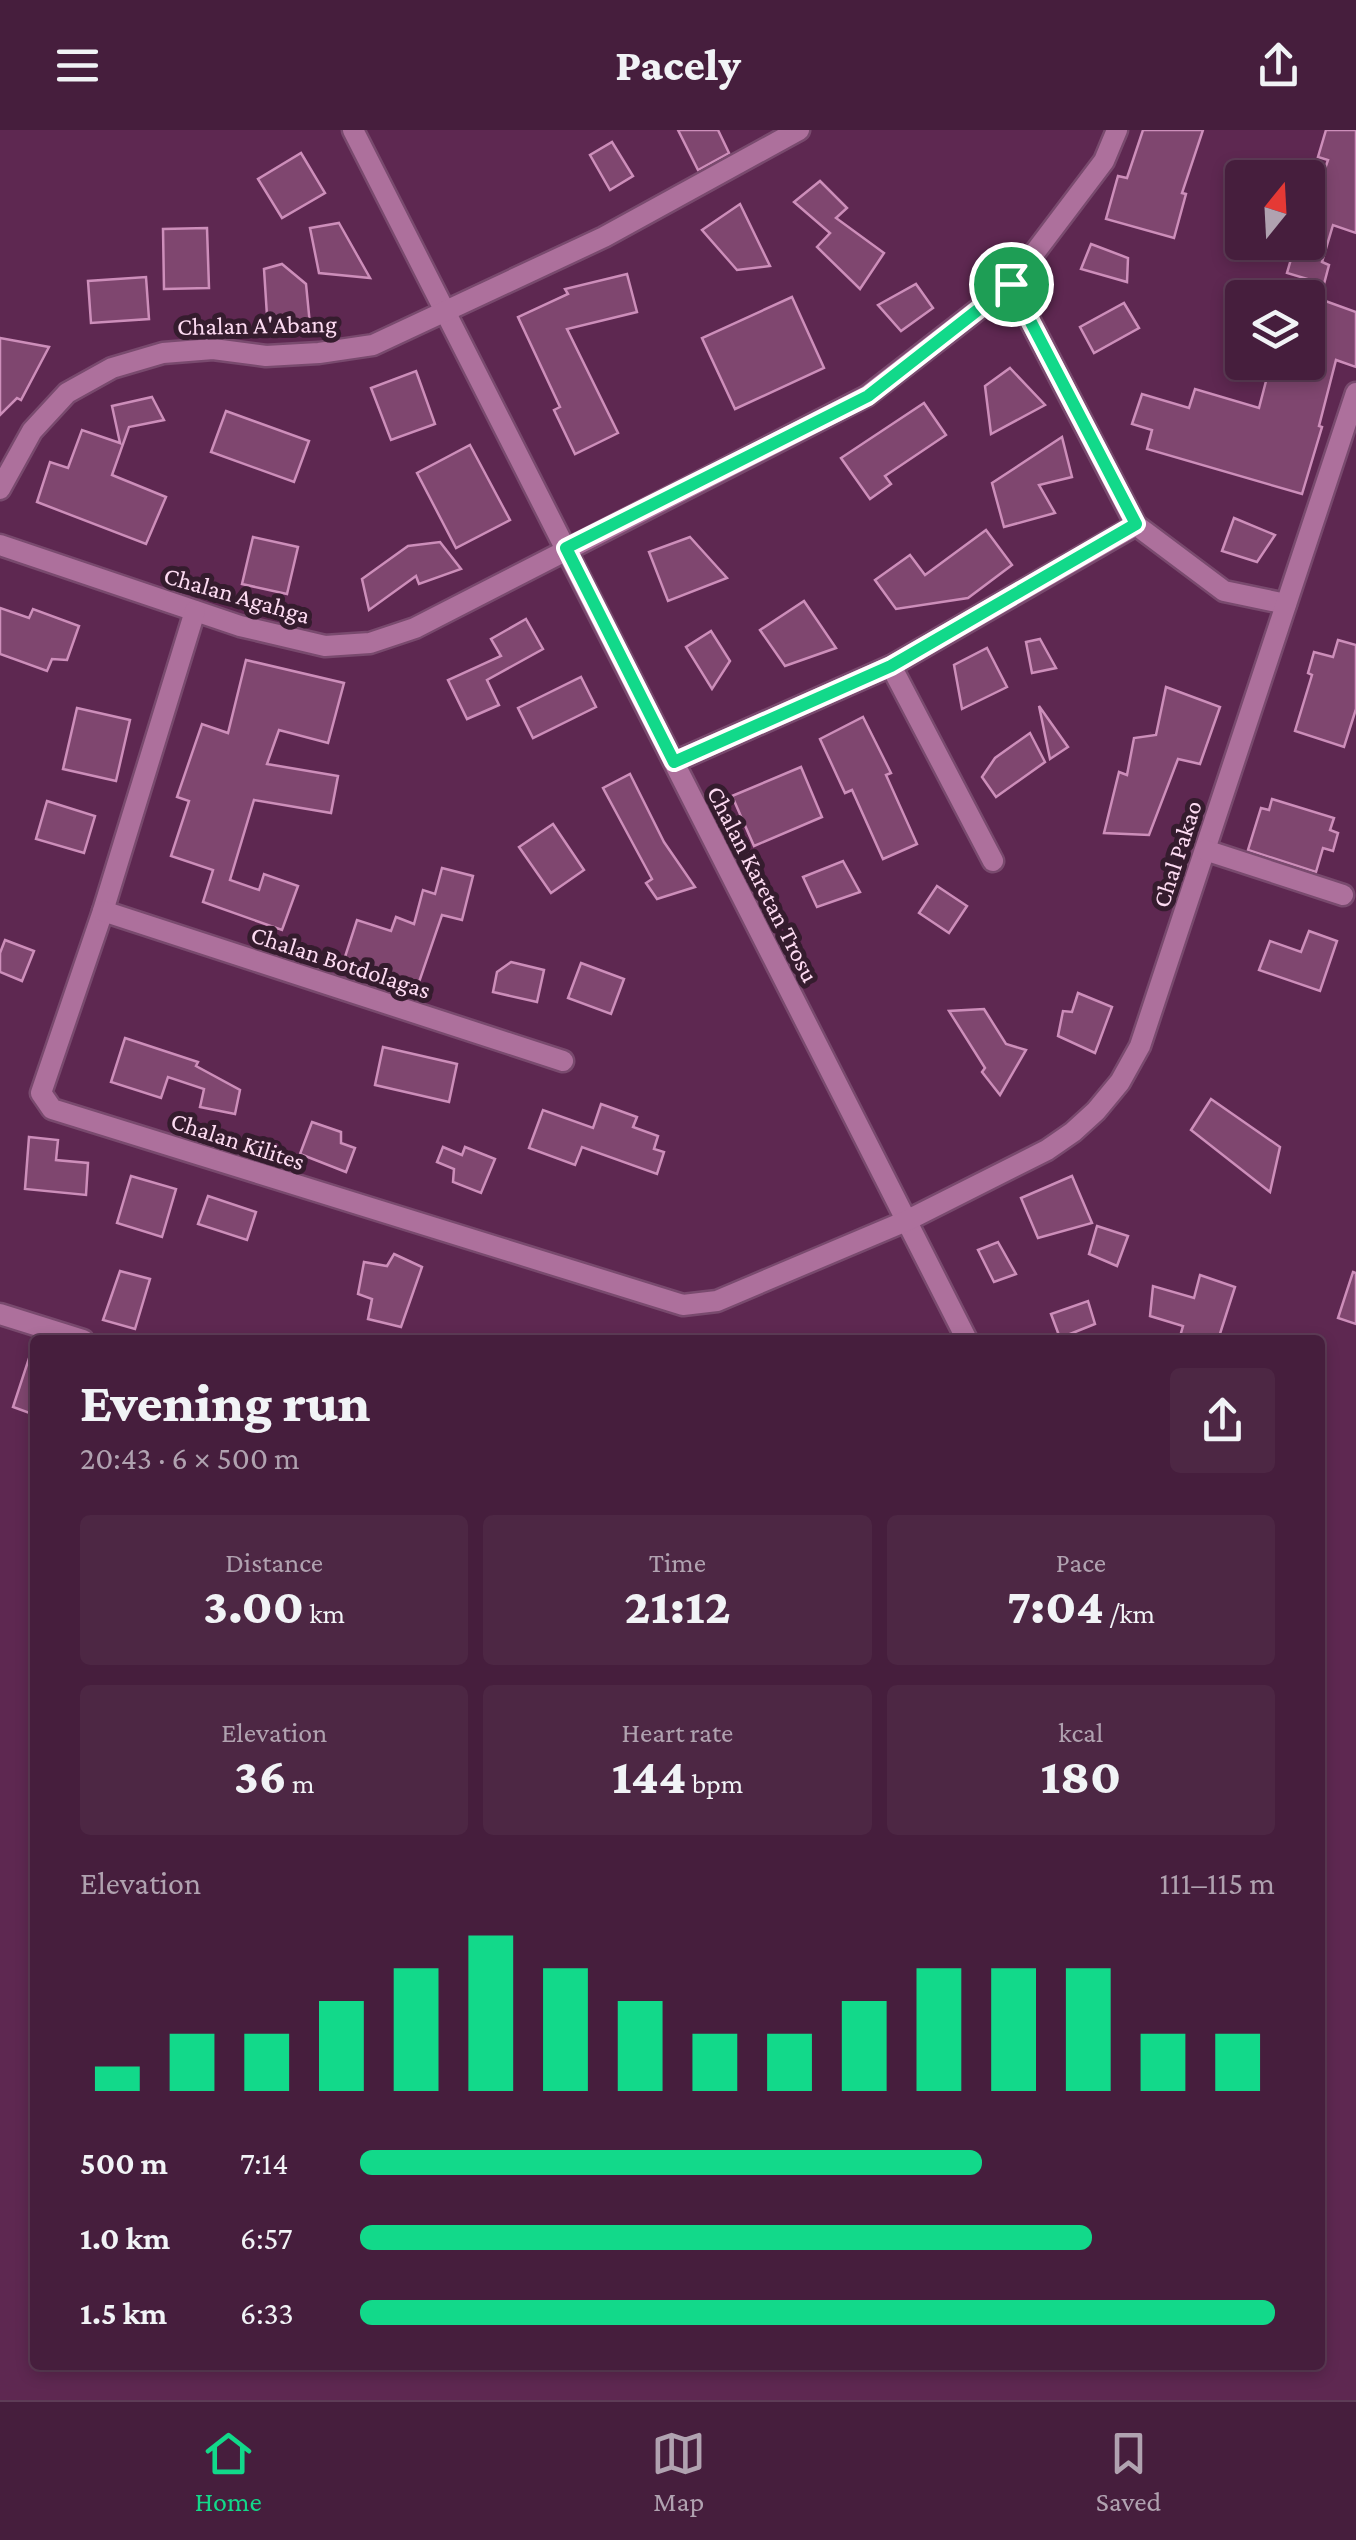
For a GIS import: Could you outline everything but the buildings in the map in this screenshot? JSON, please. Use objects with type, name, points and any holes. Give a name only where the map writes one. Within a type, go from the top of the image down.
[{"type":"street","name":"Chalan Karetan Trosu","points":[[352,130],[964,1335]]},
{"type":"street","name":"Chalan A'Abang","points":[[0,489],[32,431],[67,393],[112,368],[163,353],[213,349],[266,356],[373,344],[604,237],[799,130]]},
{"type":"street","name":"Chalan Agahga","points":[[0,545],[240,626],[325,646],[370,643],[415,628],[868,396],[1011,284],[1104,161],[1117,130]]},
{"type":"street","points":[[1011,284],[1136,524],[1224,591],[1286,604]]},
{"type":"street","name":"Chal Pakao","points":[[906,1221],[1047,1150],[1084,1121],[1120,1082],[1140,1046],[1356,393]]},
{"type":"street","points":[[674,762],[891,666],[1136,524]]},
{"type":"street","name":"Chalan Kilites","points":[[196,612],[103,911],[41,1093],[52,1109],[683,1305],[717,1301],[906,1221]]},
{"type":"street","points":[[891,666],[992,861]]},
{"type":"street","points":[[1205,850],[1343,895]]},
{"type":"street","name":"Chalan Botdolagas","points":[[103,911],[563,1061]]},
{"type":"street","points":[[0,1314],[67,1335]]},
{"type":"route","points":[[1011,284],[1136,524],[891,666],[674,762],[566,548],[868,396],[1011,284]]}]
